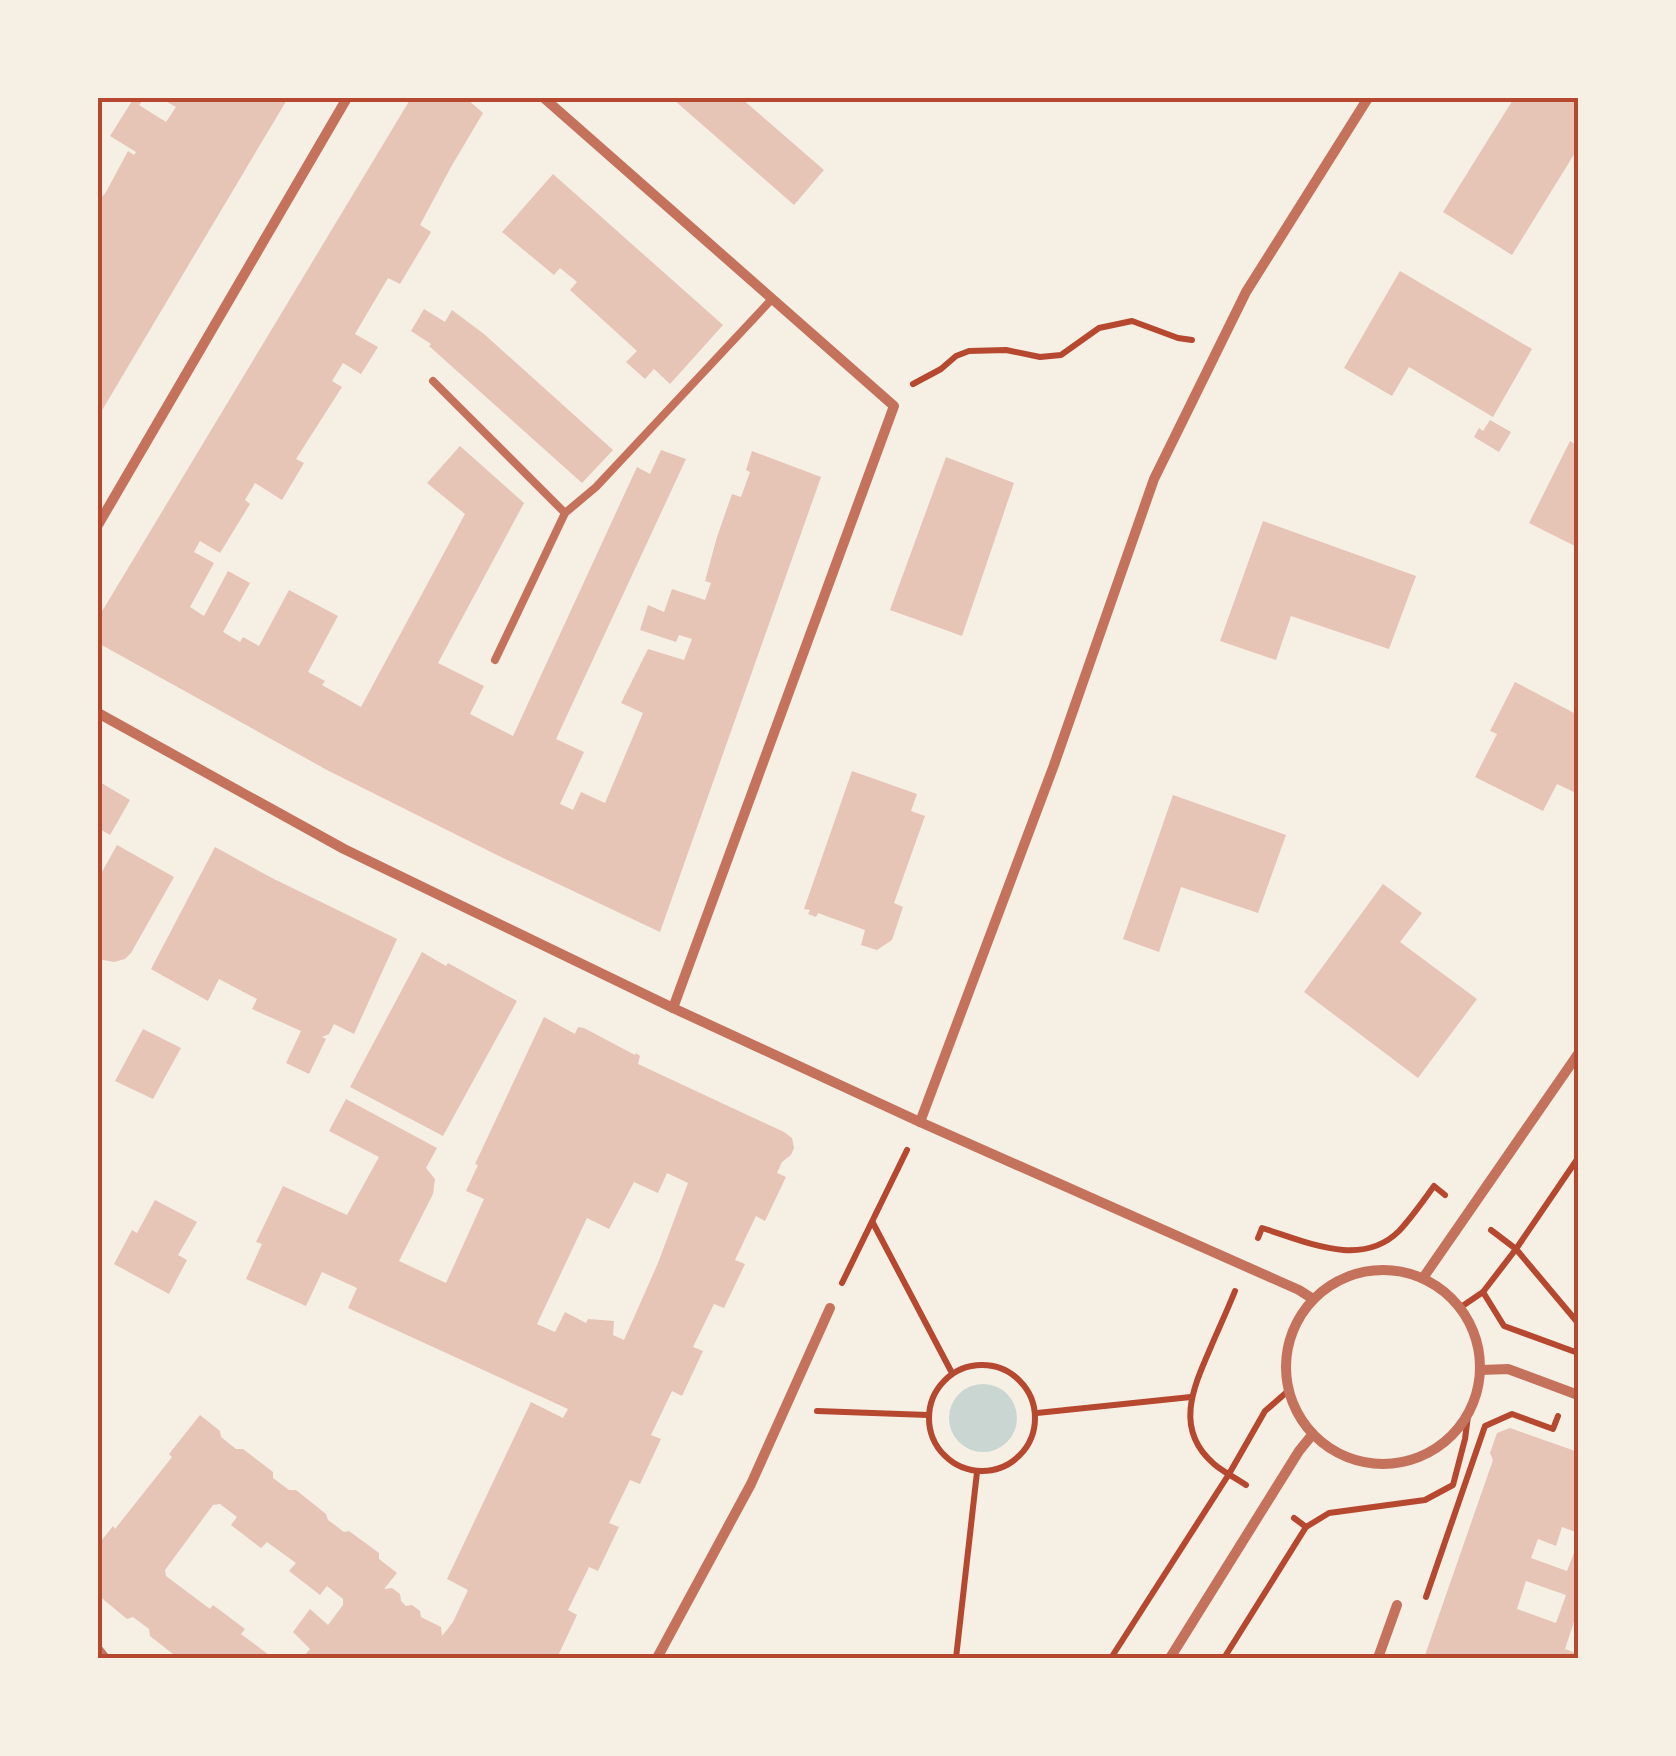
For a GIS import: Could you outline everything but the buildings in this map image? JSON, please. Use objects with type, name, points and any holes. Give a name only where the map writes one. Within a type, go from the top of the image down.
[{"type":"street","points":[[98,525],[346,98]]},
{"type":"street","points":[[544,98],[894,406],[673,1008]]},
{"type":"street","points":[[920,1122],[1054,764],[1154,479],[1246,292],[1368,98]]},
{"type":"street","points":[[98,714],[344,849],[673,1008],[1313,1299]]},
{"type":"street","points":[[1423,1278],[1578,1054]]},
{"type":"street","points":[[1394,1270],[1423,1278],[1460,1307],[1476,1336],[1481,1370],[1478,1394],[1468,1416],[1448,1440],[1424,1457],[1394,1464],[1364,1463],[1336,1453],[1312,1435],[1288,1392],[1285,1367],[1298,1320],[1313,1299],[1336,1281],[1364,1271],[1394,1270]]},
{"type":"street","points":[[657,1658],[750,1484],[830,1308]]},
{"type":"street","points":[[1481,1370],[1508,1369],[1572,1393]]},
{"type":"street","points":[[1170,1658],[1312,1435]]},
{"type":"street","points":[[1378,1658],[1397,1605]]},
{"type":"lane","points":[[495,660],[565,514],[596,488],[772,299]]},
{"type":"lane","points":[[434,381],[565,514]]},
{"type":"lane","points":[[98,1648],[106,1658]]},
{"type":"path","points":[[885,398],[969,351],[1006,350],[1040,358],[1061,356],[1099,328],[1132,321],[1178,338],[1220,344]]},
{"type":"path","points":[[830,1308],[920,1122]]},
{"type":"path","points":[[1460,1307],[1482,1292],[1578,1158]]},
{"type":"path","points":[[872,1222],[952,1373]]},
{"type":"path","points":[[1229,1474],[1213,1464],[1193,1434],[1191,1397],[1245,1268]]},
{"type":"path","points":[[1482,1292],[1504,1326],[1578,1353]]},
{"type":"path","points":[[979,1364],[1006,1369],[1027,1386],[1037,1413],[1030,1444],[1008,1466],[977,1472],[952,1463],[934,1442],[928,1415],[935,1392],[952,1373],[979,1364]]},
{"type":"path","points":[[1111,1658],[1266,1411],[1288,1392]]},
{"type":"path","points":[[1397,1605],[1420,1613],[1486,1426],[1512,1414],[1553,1429],[1572,1393]]},
{"type":"path","points":[[1037,1413],[1191,1397]]},
{"type":"path","points":[[786,1409],[928,1415]]},
{"type":"path","points":[[1224,1658],[1306,1527],[1329,1513],[1425,1500],[1452,1484],[1468,1416]]},
{"type":"path","points":[[956,1658],[977,1472]]},
{"type":"shaded area","points":[[983,1384],[996,1386],[1007,1394],[1015,1405],[1015,1431],[1007,1442],[996,1450],[983,1452],[970,1450],[959,1442],[951,1431],[949,1418],[951,1405],[959,1394],[970,1386]]}]
